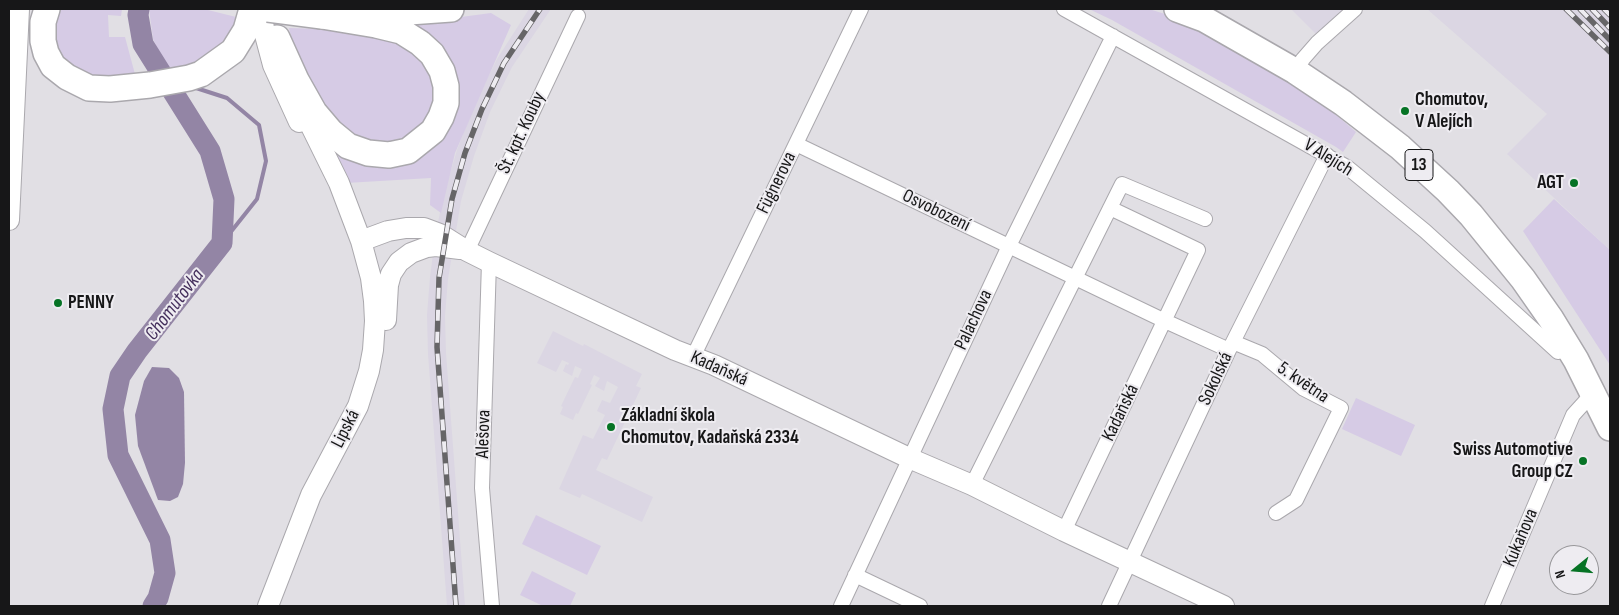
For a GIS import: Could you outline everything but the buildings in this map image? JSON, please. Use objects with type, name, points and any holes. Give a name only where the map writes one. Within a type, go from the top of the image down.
[{"type":"highway","points":[[48,9],[43,22],[43,41],[46,53],[53,66],[67,77],[89,88],[110,89],[150,85],[201,74],[233,51],[246,30],[252,9]]},
{"type":"highway","points":[[268,9],[322,16],[401,31],[420,43],[432,54],[442,71],[446,86],[446,103],[441,117],[433,131],[408,151],[389,156],[368,153],[348,146],[330,132],[314,112],[296,80],[277,38]]},
{"type":"highway","points":[[322,16],[393,14],[451,9]]},
{"type":"highway","name":"13","points":[[1177,9],[1350,90],[1410,136],[1480,204],[1533,268],[1587,351],[1603,393],[1610,428]]},
{"type":"highway","name":"13","points":[[1212,9],[1299,65]]},
{"type":"street","points":[[9,220],[19,9]]},
{"type":"street","name":"Lipská","points":[[261,9],[265,35],[273,65],[283,89],[332,190],[361,241]]},
{"type":"street","name":"Lipská","points":[[268,606],[311,495],[358,406],[369,371],[375,322],[371,278],[361,241],[339,183],[292,86],[277,38],[272,9]]},
{"type":"street","name":"Fügnerova","points":[[693,357],[861,9]]},
{"type":"street","name":"V Alejích","points":[[1064,9],[1347,167],[1425,232],[1558,352]]},
{"type":"street","points":[[1299,65],[1355,9]]},
{"type":"street","name":"Št. kpt. Kouby","points":[[467,251],[578,16]]},
{"type":"street","name":"Palachova","points":[[840,606],[1009,246],[1113,36]]},
{"type":"street","name":"Osvobození","points":[[796,144],[1165,321],[1231,346]]},
{"type":"street","name":"Sokolská","points":[[1109,606],[1231,346],[1328,155]]},
{"type":"street","points":[[972,485],[1122,184],[1205,220]]},
{"type":"street","points":[[1110,208],[1198,250],[1165,321]]},
{"type":"street","name":"Kadaňská","points":[[361,241],[388,231],[406,228],[424,228],[440,234],[489,262],[909,458],[972,485],[1064,531],[1224,606]]},
{"type":"street","name":"Kadaňská","points":[[358,406],[380,364],[384,350],[388,285],[391,274],[399,262],[410,253],[427,247],[436,246],[467,251]]},
{"type":"street","name":"Alešova","points":[[489,262],[482,488],[492,606]]},
{"type":"street","name":"Kadaňská","points":[[1064,531],[1165,321]]},
{"type":"street","name":"5. května","points":[[1231,346],[1262,354],[1304,389],[1341,408],[1296,500],[1276,513]]},
{"type":"street","name":"Kukaňova","points":[[1492,606],[1573,415],[1603,393]]},
{"type":"street","points":[[855,575],[920,606]]},
{"type":"shaded area","points":[[60,9],[122,9],[121,16],[108,15],[109,37],[125,37],[136,78],[104,79],[79,72],[61,55],[52,34]]},
{"type":"shaded area","points":[[149,9],[204,9],[236,17],[234,31],[218,51],[193,66],[168,71],[153,39]]},
{"type":"shaded area","points":[[529,9],[551,9],[512,67],[490,112],[474,156],[461,201],[448,279],[445,316],[446,353],[465,606],[447,606],[428,354],[427,315],[435,238],[443,197],[457,150],[474,105],[497,59]]},
{"type":"shaded area","points":[[1089,9],[1149,9],[1168,15],[1226,41],[1307,90],[1356,132],[1343,152],[1112,20]]},
{"type":"shaded area","points":[[1291,9],[1347,9],[1317,35]]},
{"type":"shaded area","points":[[1427,9],[1610,9],[1610,250],[1507,154],[1547,114]]},
{"type":"shaded area","points":[[491,13],[511,25],[455,153],[441,213],[430,205],[431,178],[346,183],[324,137],[344,150],[437,141],[436,44],[416,23]]},
{"type":"shaded area","points":[[289,28],[356,30],[396,42],[421,54],[435,78],[437,107],[413,135],[377,145],[354,139],[319,109],[296,61]]},
{"type":"shaded area","points":[[1554,199],[1610,250],[1610,365],[1523,231]]},
{"type":"shaded area","name":"Základní škola Chomutov, Kadaňská 2334","points":[[553,331],[583,346],[584,344],[642,374],[636,386],[641,388],[607,460],[602,458],[596,470],[653,497],[642,522],[582,494],[580,498],[559,489],[583,435],[593,439],[605,415],[597,411],[602,400],[610,403],[618,387],[607,381],[604,391],[595,386],[600,378],[594,375],[590,384],[592,385],[578,414],[576,413],[573,420],[560,414],[563,407],[561,406],[575,377],[578,378],[582,369],[575,366],[572,376],[563,371],[566,364],[568,365],[569,363],[562,360],[556,372],[537,363]]},
{"type":"shaded area","points":[[152,367],[169,368],[179,378],[184,392],[185,463],[183,484],[178,497],[170,501],[158,500],[138,446],[135,415],[144,381]]},
{"type":"shaded area","points":[[1356,398],[1415,425],[1401,456],[1342,429]]},
{"type":"shaded area","points":[[536,515],[601,546],[587,575],[522,544]]},
{"type":"shaded area","points":[[532,571],[576,593],[570,606],[543,606],[520,595]]},
{"type":"waterway","name":"Chomutovka","points":[[139,9],[138,15],[143,44],[210,151],[224,199],[222,243],[137,351],[120,376],[113,409],[118,455],[160,540],[165,573],[158,598],[153,606]]},
{"type":"waterway","points":[[193,87],[227,98],[259,125],[266,161],[257,199],[222,243]]},
{"type":"railway","points":[[456,606],[437,347],[439,278],[452,199],[465,153],[482,109],[504,63],[540,9]]},
{"type":"railway","points":[[1566,9],[1610,52]]},
{"type":"railway","points":[[1580,9],[1610,40]]},
{"type":"railway","points":[[1592,9],[1610,28]]},
{"type":"railway","points":[[1604,9],[1610,15]]},
{"type":"place","name":"Chomutov, V Alejích","points":[[1405,111]]},
{"type":"place","name":"AGT","points":[[1574,183]]},
{"type":"place","name":"PENNY","points":[[58,303]]},
{"type":"place","name":"Základní škola Chomutov, Kadaňská 2334","points":[[611,427]]},
{"type":"place","name":"Swiss Automotive Group CZ","points":[[1583,461]]}]
